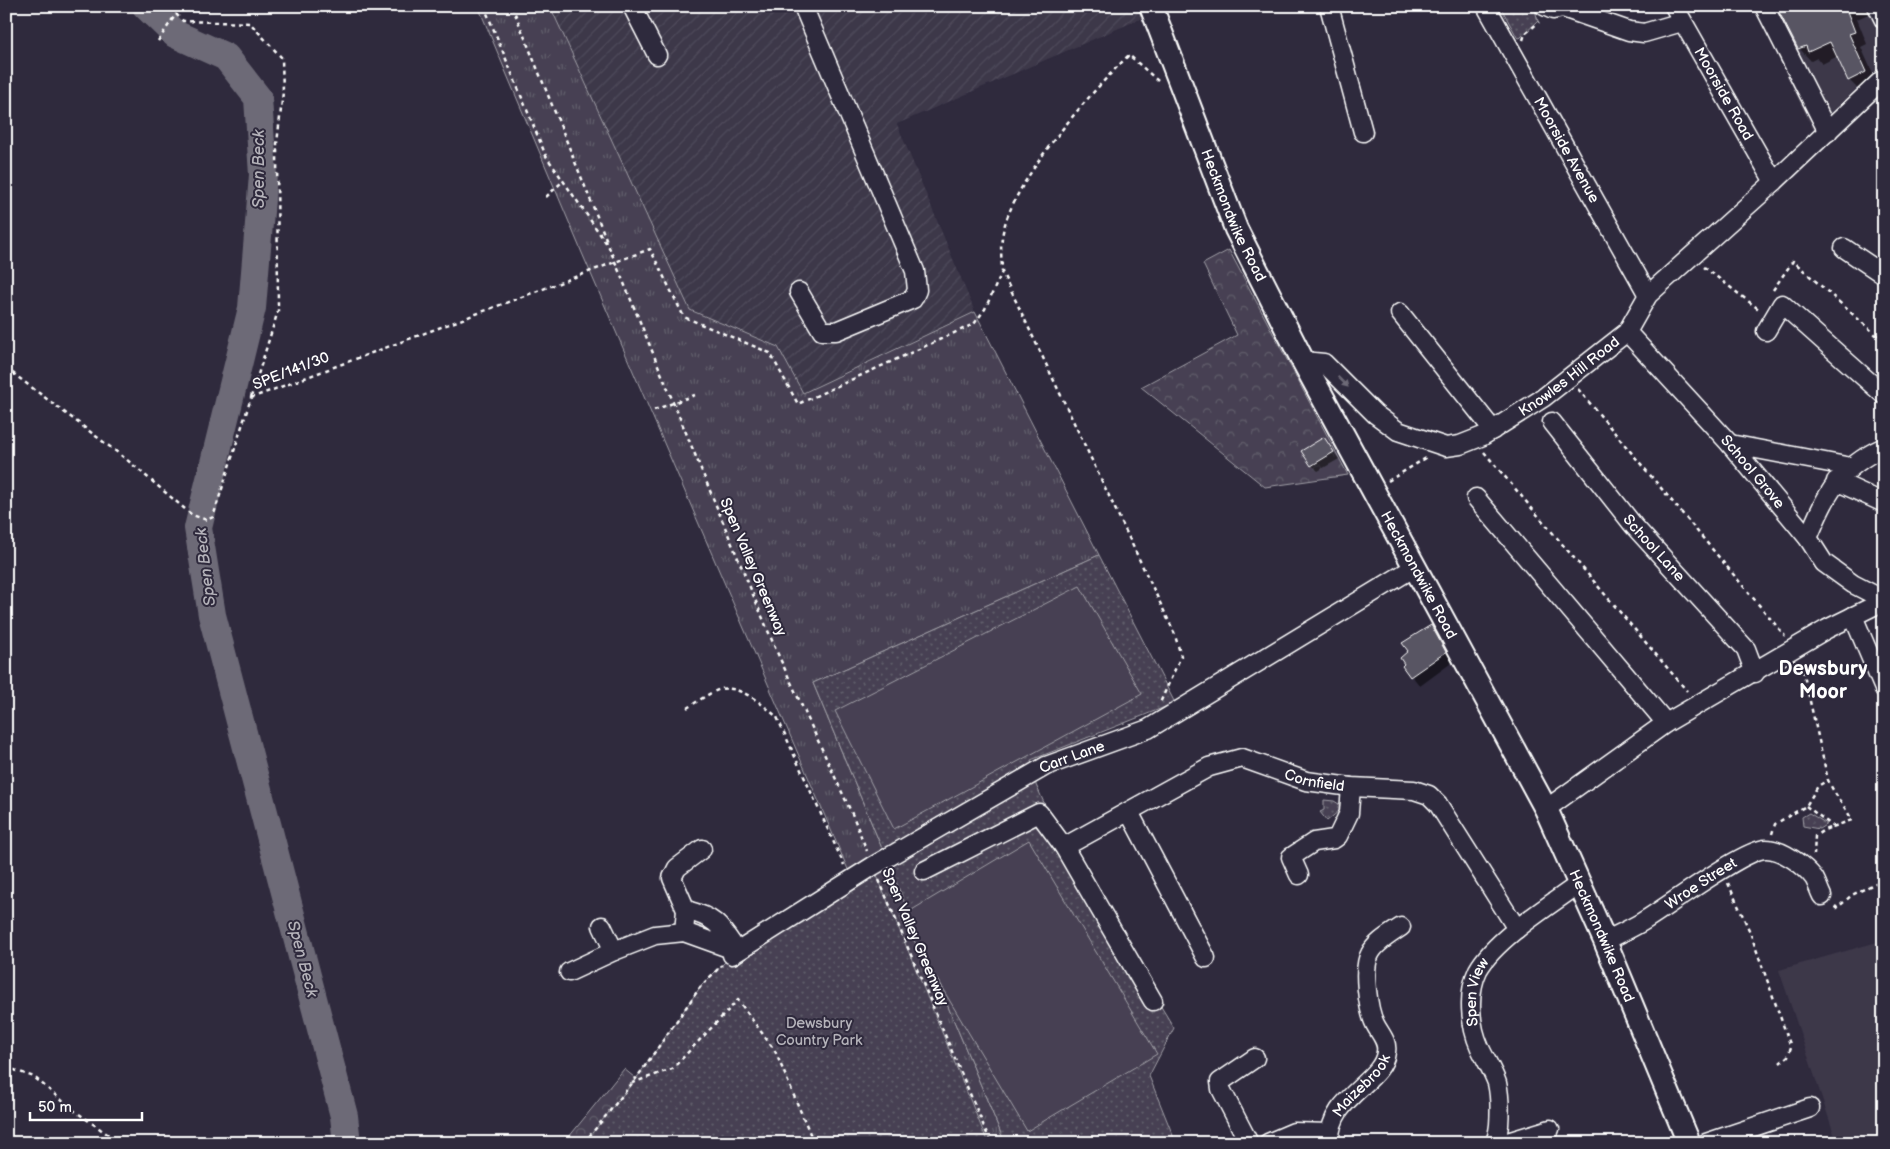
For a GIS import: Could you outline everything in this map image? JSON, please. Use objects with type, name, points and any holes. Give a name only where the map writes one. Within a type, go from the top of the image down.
[{"type":"main road","name":"Heckmondwike Road","points":[[1151,6],[1180,88],[1236,229],[1303,361],[1374,489],[1546,810],[1604,941],[1688,1143]]},
{"type":"street","points":[[632,6],[656,55]]},
{"type":"street","points":[[799,292],[822,331],[836,331],[913,299],[917,290],[915,271],[803,6]]},
{"type":"street","points":[[1329,6],[1363,132]]},
{"type":"street","name":"Moorside Avenue","points":[[1486,6],[1648,294]]},
{"type":"street","name":"Moorside Road","points":[[1674,6],[1774,182]]},
{"type":"street","points":[[1764,6],[1828,132]]},
{"type":"street","points":[[1877,6],[1884,20]]},
{"type":"street","points":[[1548,8],[1563,8],[1629,31],[1644,32],[1682,22]]},
{"type":"street","name":"Knowles Hill Road","points":[[1446,447],[1474,440],[1493,430],[1543,398],[1627,332],[1648,294],[1774,182],[1884,78]]},
{"type":"street","points":[[1844,248],[1884,275]]},
{"type":"street","points":[[1770,325],[1782,304],[1884,395]]},
{"type":"street","points":[[1400,313],[1493,430]]},
{"type":"street","name":"School Grove","points":[[1627,332],[1730,444],[1808,538],[1824,563],[1854,584],[1884,600]]},
{"type":"street","points":[[1303,361],[1324,363],[1375,414],[1398,431],[1446,447]]},
{"type":"street","name":"School Lane","points":[[1552,422],[1634,526],[1746,649],[1755,673]]},
{"type":"street","points":[[1730,444],[1851,467]]},
{"type":"street","points":[[1808,538],[1820,510],[1836,481],[1851,467],[1884,447]]},
{"type":"street","points":[[1836,481],[1884,503]]},
{"type":"street","points":[[1476,498],[1666,723]]},
{"type":"street","name":"Carr Lane","points":[[734,953],[873,866],[1046,766],[1148,729],[1415,567]]},
{"type":"street","points":[[1546,810],[1666,723],[1755,673],[1795,648],[1884,600]]},
{"type":"street","points":[[1853,616],[1884,689]]},
{"type":"street","name":"Cornfield","points":[[1064,847],[1209,767],[1242,758],[1306,781],[1351,787],[1414,790],[1429,795],[1438,804],[1517,929]]},
{"type":"street","points":[[1299,875],[1291,858],[1314,842],[1334,839],[1338,836],[1349,813],[1351,787]]},
{"type":"street","points":[[1129,812],[1206,958]]},
{"type":"street","points":[[924,871],[1039,813],[1064,847],[1153,1001]]},
{"type":"street","points":[[684,932],[686,910],[672,878],[677,868],[702,849]]},
{"type":"street","points":[[1767,849],[1777,852],[1802,866],[1815,879],[1822,896]]},
{"type":"street","name":"Wroe Street","points":[[1604,941],[1640,923],[1722,870],[1756,851],[1767,849]]},
{"type":"street","name":"Spen View","points":[[1496,1141],[1500,1110],[1497,1083],[1479,1045],[1471,1012],[1472,984],[1479,968],[1517,929],[1579,884]]},
{"type":"street","points":[[686,910],[706,915],[714,920],[734,953]]},
{"type":"street","points":[[602,926],[614,951]]},
{"type":"street","name":"Maizebrook","points":[[1330,1138],[1334,1117],[1381,1066],[1386,1053],[1386,1042],[1371,1014],[1366,966],[1369,954],[1375,946],[1402,926]]},
{"type":"street","points":[[570,972],[614,951],[655,935],[684,932],[734,953]]},
{"type":"street","points":[[1249,1143],[1220,1089],[1220,1082],[1255,1058]]},
{"type":"street","points":[[1706,1143],[1810,1108]]},
{"type":"street","points":[[1496,1141],[1507,1142],[1550,1128]]},
{"type":"street","points":[[1268,1143],[1294,1132],[1330,1138]]},
{"type":"path","points":[[175,6],[176,14],[183,21],[250,24],[282,58],[283,92],[277,142],[278,311],[251,398]]},
{"type":"path","name":"Spen Valley Greenway","points":[[484,6],[546,156],[609,246],[776,650],[854,816],[873,866],[990,1143]]},
{"type":"path","points":[[512,6],[609,246]]},
{"type":"path","points":[[1511,50],[1522,43],[1525,34],[1548,8]]},
{"type":"path","points":[[158,41],[176,14]]},
{"type":"path","points":[[1148,729],[1181,656],[1174,632],[1002,272],[1002,237],[1016,195],[1039,161],[1105,79],[1129,55],[1169,92],[1180,88]]},
{"type":"path","points":[[546,197],[563,181]]},
{"type":"path","points":[[1691,257],[1770,325]]},
{"type":"path","points":[[1771,294],[1793,261],[1884,342]]},
{"type":"path","name":"SPE/141/30","points":[[6,368],[126,459],[192,515],[207,520],[213,517],[251,398],[615,262]]},
{"type":"path","points":[[1568,377],[1795,648],[1800,660],[1828,780],[1834,794],[1841,801],[1852,820],[1824,830],[1815,836],[1814,854],[1808,863],[1802,866]]},
{"type":"path","points":[[654,410],[695,394]]},
{"type":"path","points":[[1474,440],[1696,705]]},
{"type":"path","points":[[1374,489],[1446,447]]},
{"type":"path","points":[[686,708],[722,689],[740,692],[762,704],[777,716],[851,880]]},
{"type":"path","points":[[1767,849],[1775,824],[1806,806],[1818,786],[1828,780]]},
{"type":"path","points":[[1806,806],[1834,827]]},
{"type":"path","points":[[1722,870],[1750,932],[1791,1047],[1788,1056],[1780,1063]]},
{"type":"path","points":[[1822,896],[1837,908],[1852,895],[1884,879]]},
{"type":"path","points":[[584,1143],[632,1083],[700,986],[734,953]]},
{"type":"path","points":[[632,1083],[672,1070],[738,1000],[775,1051],[814,1143]]},
{"type":"path","points":[[6,1067],[34,1077],[72,1109],[120,1143]]},
{"type":"shaded area","points":[[550,6],[1151,6],[1154,13],[897,124],[975,312],[803,393],[778,347],[690,310]]},
{"type":"shaded area","points":[[1753,6],[1867,6],[1884,40],[1884,62],[1813,130]]},
{"type":"shaded area","points":[[1884,940],[1884,1143],[1837,1143],[1779,970]]},
{"type":"green space","points":[[478,6],[550,6],[690,310],[778,347],[803,393],[975,312],[1099,555],[813,683],[1005,1143],[966,1143],[582,253]]},
{"type":"green space","points":[[1500,6],[1531,6],[1535,10],[1538,21],[1520,38],[1517,37]]},
{"type":"green space","points":[[1229,250],[1348,475],[1265,487],[1141,387],[1237,335],[1203,264]]},
{"type":"green space","points":[[1099,555],[1175,703],[1031,760],[1036,785],[1064,847],[1174,1028],[1149,1076],[1176,1143],[1005,1143],[813,683]]},
{"type":"green space","points":[[1080,586],[1142,694],[894,829],[835,711]]},
{"type":"green space","points":[[1324,800],[1334,801],[1339,804],[1339,811],[1327,821],[1320,812],[1324,810]]},
{"type":"green space","points":[[1809,813],[1827,824],[1819,829],[1803,826],[1802,817]]},
{"type":"green space","points":[[1029,840],[1157,1054],[1027,1131],[900,917]]},
{"type":"green space","name":"Dewsbury Country Park","points":[[873,866],[988,1143],[584,1143],[638,1076],[701,986],[732,955]]},
{"type":"green space","points":[[624,1069],[660,1098],[625,1143],[564,1143]]},
{"type":"building","points":[[1776,6],[1845,6],[1855,32],[1849,34],[1866,72],[1848,81],[1830,42],[1808,52],[1806,46],[1798,49]]},
{"type":"building","points":[[1324,437],[1334,452],[1311,466],[1301,451]]},
{"type":"building","points":[[1431,625],[1446,652],[1410,677],[1402,666],[1404,664],[1400,658],[1408,651],[1402,643]]},
{"type":"waterway","name":"Spen Beck","points":[[146,6],[175,34],[226,57],[258,98],[263,175],[252,308],[198,528],[212,615],[344,1116],[347,1143]]},
{"type":"district","name":"Dewsbury Moor","points":[[1823,680]]}]
